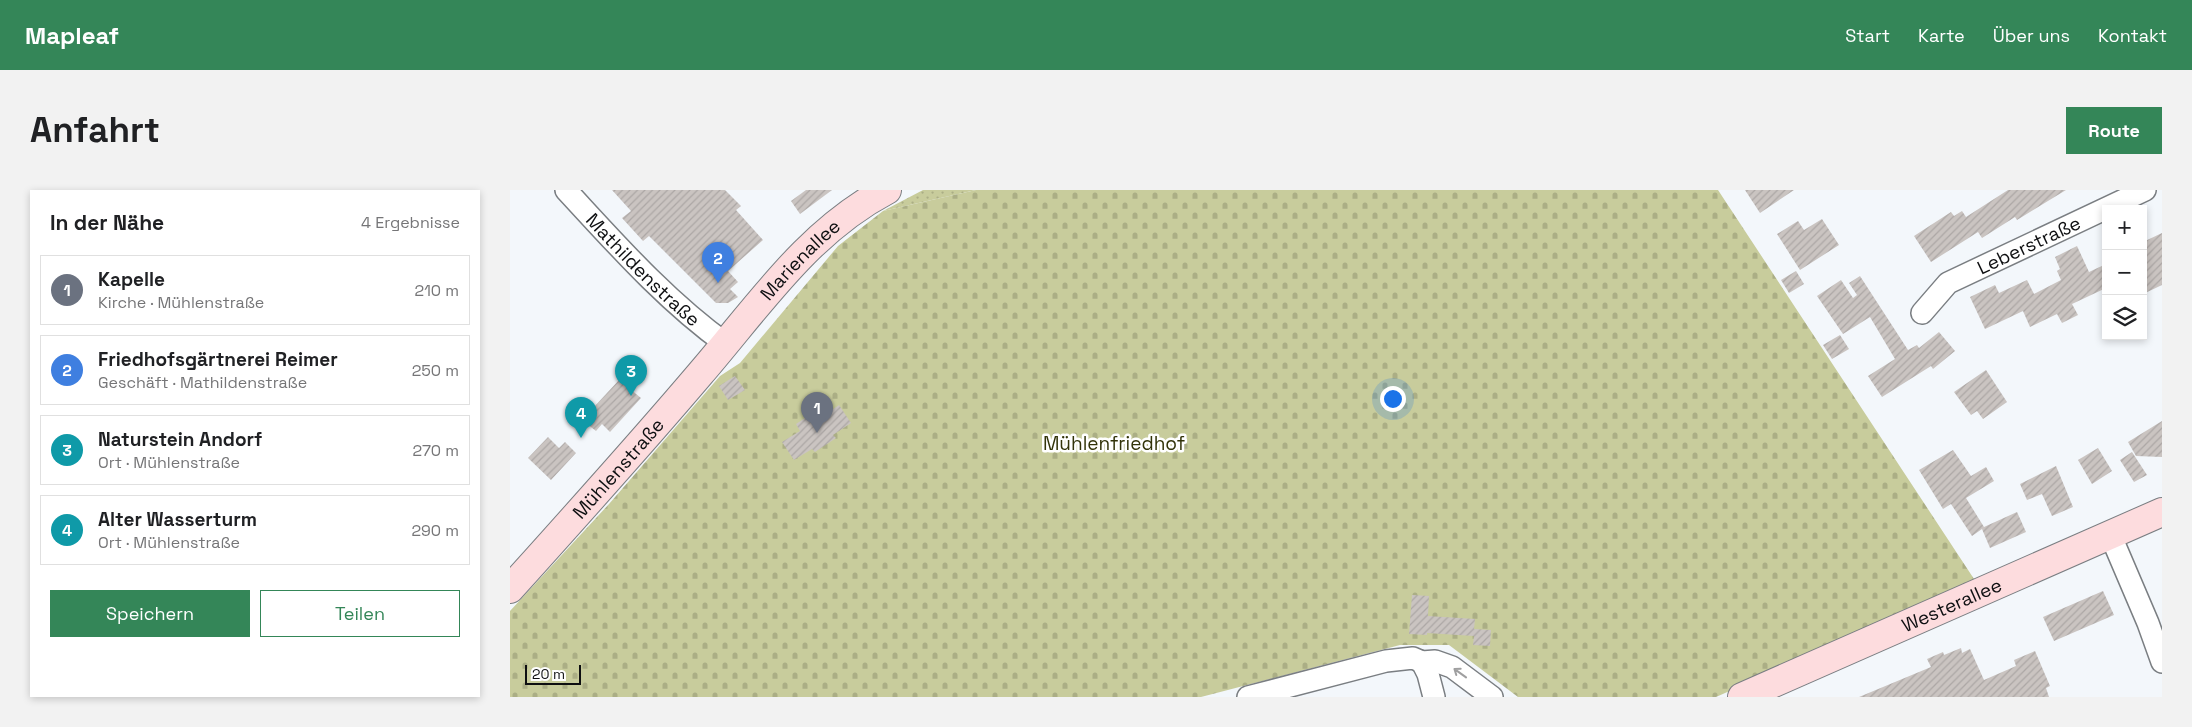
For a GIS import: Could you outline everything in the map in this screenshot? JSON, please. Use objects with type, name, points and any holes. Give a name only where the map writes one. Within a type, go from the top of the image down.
[{"type":"main road","name":"Marienallee","points":[[726,344],[789,267],[824,233],[871,198],[887,190]]},
{"type":"main road","name":"Mühlenstraße","points":[[510,589],[629,457],[726,344]]},
{"type":"main road","name":"Westerallee","points":[[1742,697],[2162,512]]},
{"type":"street","name":"Mathildenstraße","points":[[566,190],[626,254],[695,322],[726,344]]},
{"type":"street","name":"Leberstraße","points":[[1922,313],[1948,283],[2145,190]]},
{"type":"street","points":[[2110,534],[2148,622],[2162,662]]},
{"type":"street","points":[[1248,697],[1386,661],[1413,658],[1422,662],[1435,661],[1452,667],[1492,697]]},
{"type":"street","points":[[1422,662],[1428,674],[1434,697]]},
{"type":"green space","points":[[923,190],[976,190],[883,211]]},
{"type":"green space","name":"Mühlenfriedhof","points":[[976,190],[1718,190],[1976,582],[1716,697],[1518,697],[1449,645],[1400,645],[1201,697],[510,697],[510,611],[609,504],[720,376],[740,363],[838,246],[883,211]]},
{"type":"building","points":[[612,190],[725,190],[741,206],[736,210],[763,240],[728,271],[738,282],[730,289],[738,297],[728,303],[716,303],[649,236],[643,241],[622,218],[631,211]]},
{"type":"building","points":[[806,190],[832,190],[800,214],[791,201]]},
{"type":"building","points":[[1745,190],[1794,190],[1760,213]]},
{"type":"building","points":[[2008,190],[2066,190],[2017,220],[2015,217],[1982,238],[1978,232],[1931,262],[1914,236],[1951,212],[1954,216],[1962,211],[1966,217]]},
{"type":"building","points":[[1822,219],[1839,245],[1800,270],[1777,234],[1798,221],[1804,230]]},
{"type":"building","points":[[2162,233],[2162,285],[2147,292],[2147,250],[2147,240]]},
{"type":"building","points":[[2077,246],[2089,272],[2102,266],[2102,290],[2072,304],[2078,315],[2062,323],[2057,314],[2030,327],[2023,311],[1985,329],[1970,297],[1995,285],[1999,293],[2027,280],[2034,294],[2061,280],[2057,271],[2060,269],[2055,257]]},
{"type":"building","points":[[1796,271],[1804,284],[1789,293],[1781,280]]},
{"type":"building","points":[[1860,276],[1908,350],[1917,345],[1919,348],[1939,332],[1955,351],[1933,369],[1931,366],[1882,397],[1868,376],[1895,359],[1870,317],[1843,334],[1817,296],[1841,280],[1853,298],[1857,295],[1849,283]]},
{"type":"building","points":[[1840,335],[1849,349],[1832,359],[1823,345]]},
{"type":"building","points":[[1986,370],[2007,402],[1983,419],[1977,411],[1971,415],[1954,392]]},
{"type":"building","points":[[735,376],[745,390],[728,400],[719,386]]},
{"type":"building","points":[[619,380],[641,398],[610,432],[602,424],[596,431],[582,420]]},
{"type":"building","points":[[839,405],[851,423],[833,435],[836,438],[815,452],[812,449],[794,460],[782,442],[800,431],[796,424],[817,410],[822,417]]},
{"type":"building","points":[[2162,421],[2162,457],[2136,456],[2128,442]]},
{"type":"building","points":[[548,437],[559,448],[565,442],[576,453],[551,480],[528,458]]},
{"type":"building","points":[[2098,448],[2112,471],[2092,484],[2078,460]]},
{"type":"building","points":[[1953,450],[1971,476],[1986,467],[1994,481],[1966,498],[1984,527],[2017,512],[2026,532],[1990,548],[1982,529],[1972,536],[1951,504],[1943,509],[1919,470]]},
{"type":"building","points":[[2132,452],[2147,475],[2134,482],[2120,460]]},
{"type":"building","points":[[2056,466],[2073,507],[2052,516],[2042,494],[2027,500],[2020,484]]},
{"type":"building","points":[[2103,591],[2114,615],[2054,641],[2043,617]]},
{"type":"building","points":[[1412,595],[1429,596],[1428,616],[1475,619],[1474,629],[1491,630],[1490,646],[1473,645],[1474,636],[1427,633],[1427,635],[1409,634]]},
{"type":"building","points":[[1961,648],[1962,653],[1970,649],[1984,680],[2016,666],[2014,660],[2035,651],[2050,686],[2046,688],[2049,697],[1859,697],[1931,667],[1927,659],[1943,652],[1944,655]]},
{"type":"place","name":"Friedhofsgärtnerei Reimer","points":[[718,283]]},
{"type":"place","name":"Naturstein Andorf","points":[[631,396]]},
{"type":"place","name":"Kapelle","points":[[817,433]]},
{"type":"place","name":"Alter Wasserturm","points":[[581,438]]}]
